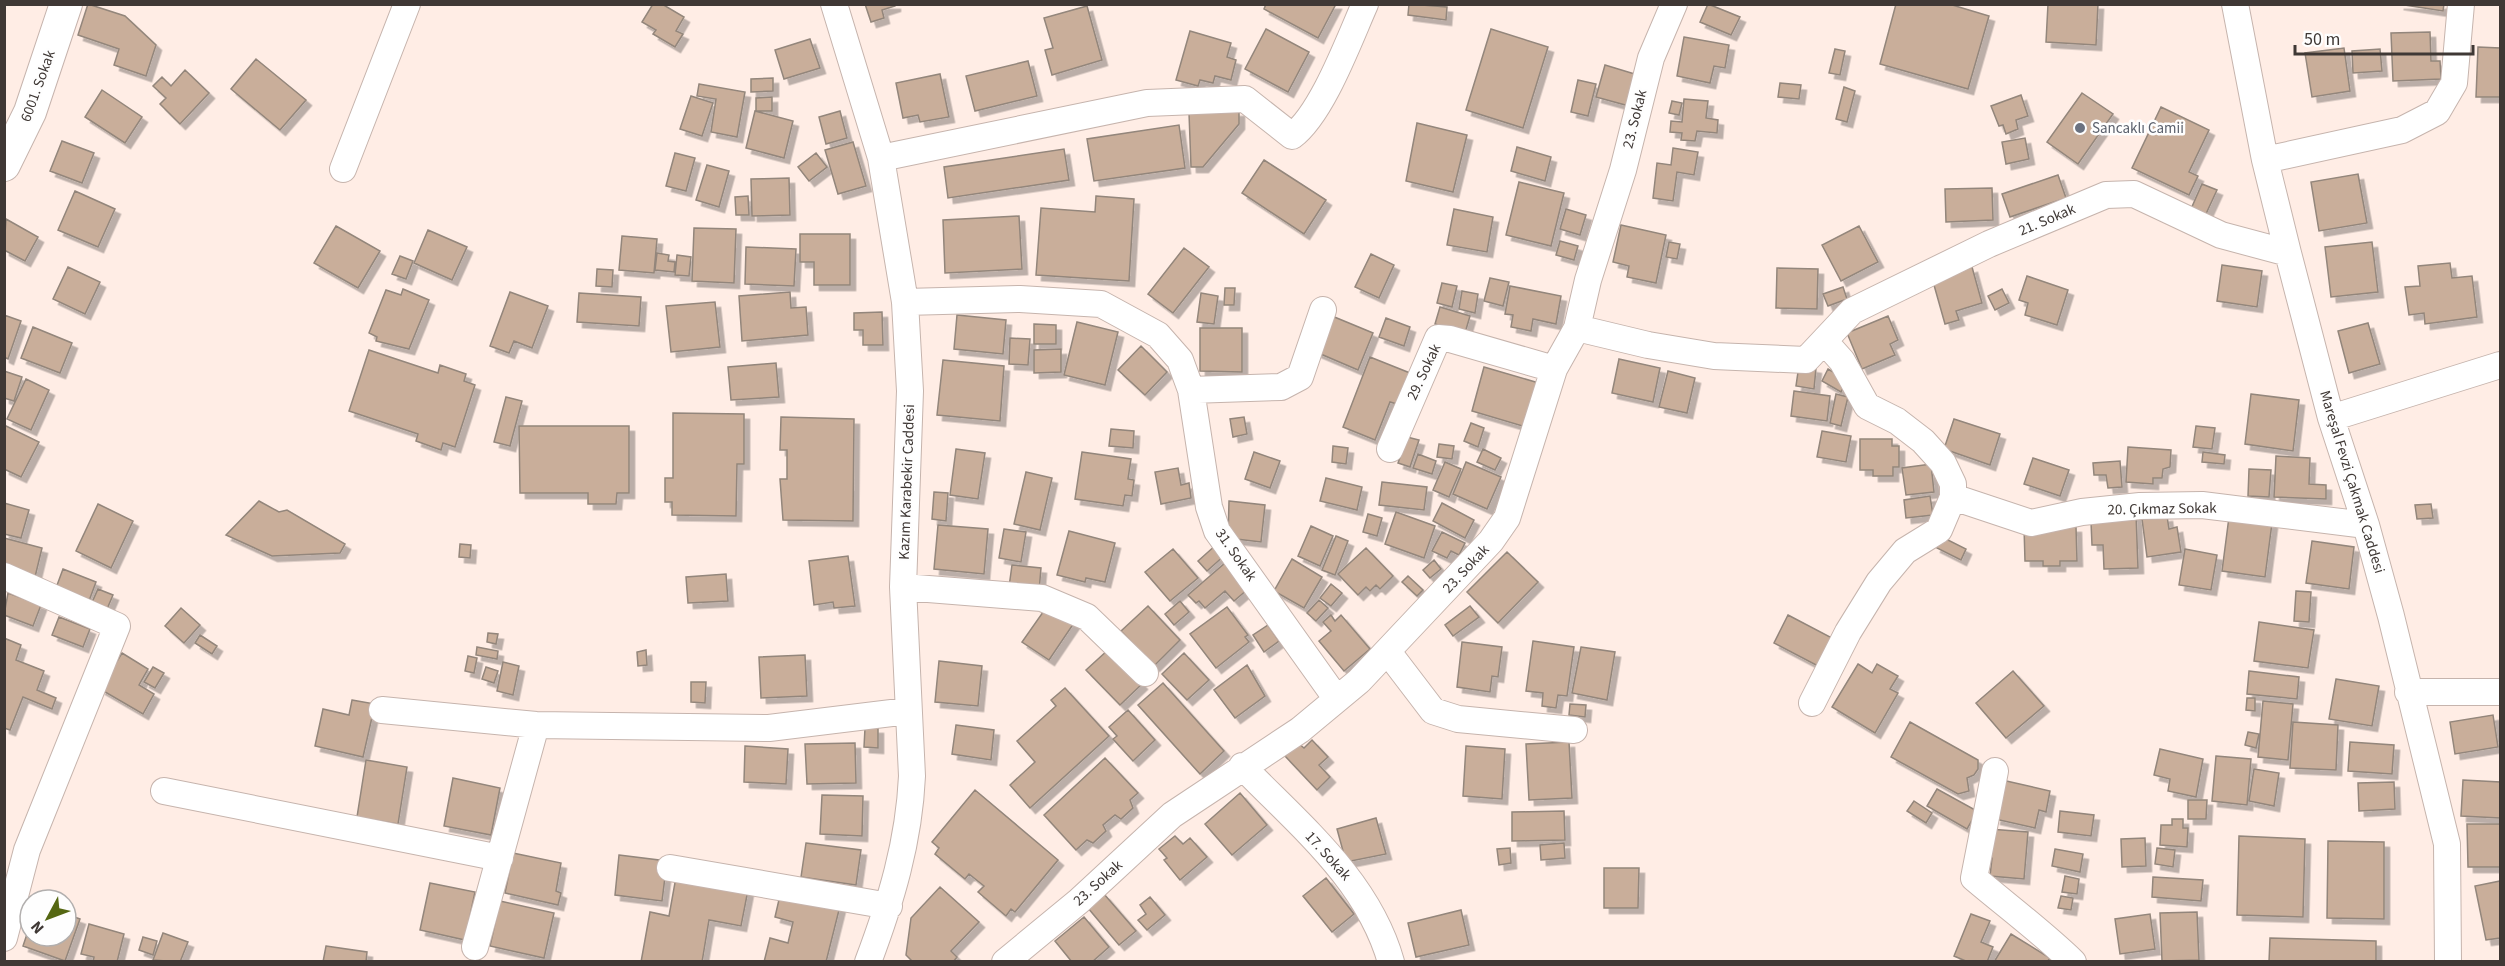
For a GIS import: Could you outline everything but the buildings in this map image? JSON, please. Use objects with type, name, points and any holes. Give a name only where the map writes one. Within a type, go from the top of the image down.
[{"type":"street","name":"6001. Sokak","points":[[4,165],[30,112],[66,4]]},
{"type":"street","points":[[343,169],[407,4]]},
{"type":"street","name":"Kazım Karabekir Caddesi","points":[[834,4],[881,158],[905,302],[910,391],[903,587],[912,776],[911,806],[889,906],[868,962]]},
{"type":"street","points":[[881,158],[1114,109],[1158,103],[1245,99],[1292,136],[1302,129],[1335,72],[1365,4]]},
{"type":"street","name":"23. Sokak","points":[[1005,962],[1079,901],[1172,815],[1242,766],[1300,730],[1359,681],[1485,549],[1507,518],[1554,369],[1577,328],[1588,280],[1623,170],[1651,58],[1674,4]]},
{"type":"street","name":"Mareşal Fevzi Çakmak Caddesi","points":[[2235,4],[2265,160],[2288,253],[2331,418],[2366,525],[2447,843],[2448,962]]},
{"type":"street","points":[[2265,160],[2402,130],[2437,112],[2454,83],[2461,4]]},
{"type":"street","name":"21. Sokak","points":[[1577,328],[1648,345],[1714,356],[1806,360],[1852,311],[1916,278],[2106,195],[2134,194],[2221,235],[2288,253]]},
{"type":"street","name":"31. Sokak","points":[[905,302],[1020,299],[1101,304],[1158,335],[1180,360],[1191,390],[1209,507],[1217,531],[1336,698]]},
{"type":"street","points":[[1191,390],[1281,387],[1300,377],[1323,310]]},
{"type":"street","name":"29. Sokak","points":[[1390,449],[1438,338],[1450,339],[1554,369]]},
{"type":"street","points":[[1812,704],[1848,632],[1879,582],[1905,552],[1939,530],[1953,497],[1953,484],[1943,463],[1914,434],[1897,421],[1868,406],[1842,361],[1825,342]]},
{"type":"street","points":[[2331,418],[2500,365]]},
{"type":"street","name":"20. Çıkmaz Sokak","points":[[1953,497],[2031,523],[2094,511],[2202,505],[2366,525]]},
{"type":"street","points":[[4,576],[117,626],[27,850],[4,938]]},
{"type":"street","points":[[903,587],[1042,598],[1087,617],[1144,673]]},
{"type":"street","points":[[1388,652],[1433,711],[1458,719],[1574,730]]},
{"type":"street","points":[[2408,692],[2500,692]]},
{"type":"street","points":[[382,710],[536,725],[769,728],[908,711]]},
{"type":"street","points":[[475,947],[536,725]]},
{"type":"street","name":"17. Sokak","points":[[1242,766],[1352,882],[1384,939],[1391,962]]},
{"type":"street","points":[[1995,771],[1974,878],[2025,922],[2050,939],[2073,962]]},
{"type":"street","points":[[164,792],[500,858]]},
{"type":"street","points":[[670,868],[889,906]]},
{"type":"place","name":"Sancaklı Camii","points":[[2080,128]]}]
